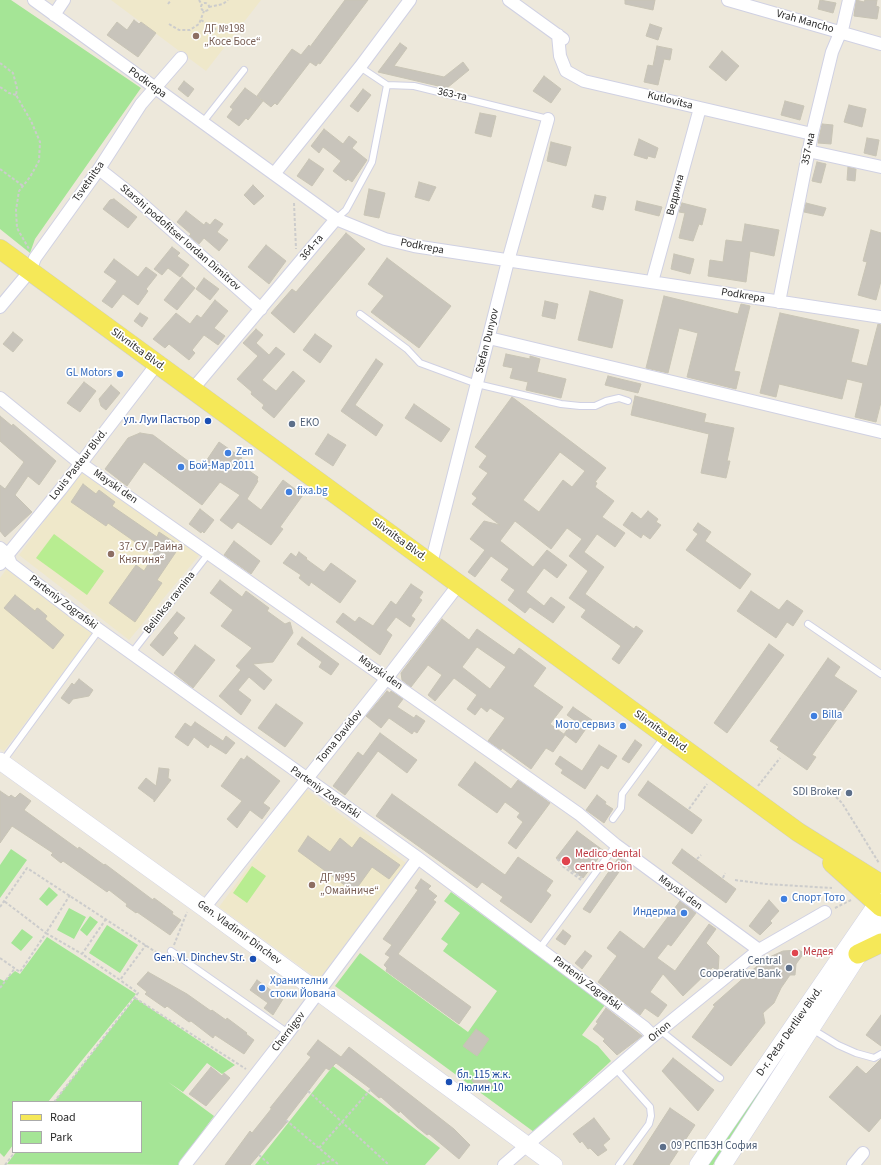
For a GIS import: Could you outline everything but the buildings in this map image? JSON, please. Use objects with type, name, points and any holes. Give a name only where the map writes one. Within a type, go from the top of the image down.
[{"type":"main road","name":"Slivnitsa Blvd.","points":[[0,249],[33,264],[192,390],[798,832],[853,865],[881,884]]},
{"type":"main road","name":"Slivnitsa Blvd.","points":[[798,832],[880,907]]},
{"type":"main road","points":[[853,865],[868,868],[880,864]]},
{"type":"main road","points":[[858,954],[881,943]]},
{"type":"street","name":"Podkrepa","points":[[34,0],[336,219],[385,239],[414,246],[508,261],[881,317]]},
{"type":"street","points":[[54,15],[64,0]]},
{"type":"street","points":[[274,174],[360,67],[410,0]]},
{"type":"street","name":"Kutlovitsa","points":[[509,0],[562,38],[560,56],[566,71],[584,81],[812,134]]},
{"type":"street","name":"Vrah Mancho","points":[[728,0],[881,44]]},
{"type":"street","name":"357-ма","points":[[779,302],[808,151],[832,52],[840,32],[849,0]]},
{"type":"street","name":"Tsvetnitsa","points":[[0,308],[33,264],[99,169],[141,104],[181,58]]},
{"type":"street","name":"Ведрина","points":[[652,282],[700,108]]},
{"type":"street","name":"Stefan Dunyov","points":[[431,564],[508,261],[548,118]]},
{"type":"street","points":[[808,151],[881,168]]},
{"type":"street","name":"Starshi podofitser Iordan Dimitrov","points":[[99,169],[132,195],[261,308]]},
{"type":"street","name":"364-та","points":[[192,390],[336,219]]},
{"type":"street","points":[[489,338],[881,432]]},
{"type":"street","name":"Louis Pasteur Blvd.","points":[[2,555],[61,489],[158,364]]},
{"type":"street","name":"Mayski den","points":[[0,398],[80,463],[579,814],[616,845],[759,950]]},
{"type":"street","name":"Parteniy Zografski","points":[[2,555],[11,564],[131,654],[418,858],[644,1027],[657,1034]]},
{"type":"street","name":"Toma Davidov","points":[[196,909],[306,779],[387,678],[459,584]]},
{"type":"street","name":"Gen. Vladimir Dinchev","points":[[1,763],[196,909],[319,992],[554,1165]]},
{"type":"street","name":"Chernigov","points":[[185,1165],[288,1033],[418,858]]},
{"type":"street","name":"D-r. Petar Dertliev Blvd.","points":[[723,1165],[812,1029],[858,954],[880,907]]},
{"type":"street","name":"D-r. Petar Dertliev Blvd.","points":[[698,1165],[880,907]]},
{"type":"street","name":"Orion","points":[[504,1165],[657,1034],[759,950],[825,912]]},
{"type":"street","points":[[853,1165],[863,1153]]},
{"type":"lane","points":[[360,67],[387,85]]},
{"type":"lane","points":[[203,122],[244,70]]},
{"type":"lane","name":"363-та","points":[[387,85],[414,86],[548,118]]},
{"type":"lane","name":"364-та","points":[[336,219],[346,210],[372,162],[387,85]]},
{"type":"lane","points":[[360,314],[407,349],[420,363],[477,384],[561,404],[595,406],[618,398],[628,401]]},
{"type":"lane","name":"Belinksa ravnina","points":[[131,654],[209,553]]},
{"type":"lane","points":[[808,624],[881,674]]},
{"type":"lane","points":[[1,763],[99,630]]},
{"type":"lane","points":[[613,819],[621,808],[622,794],[665,735]]},
{"type":"lane","points":[[540,948],[616,845]]},
{"type":"lane","points":[[171,951],[288,1033]]},
{"type":"lane","points":[[812,1029],[838,1045],[856,1053],[874,1058],[881,1054]]},
{"type":"lane","points":[[657,1034],[720,1078]]},
{"type":"lane","points":[[616,1069],[650,1107],[652,1116],[649,1124],[620,1165]]},
{"type":"path","points":[[168,4],[171,0]]},
{"type":"path","points":[[169,24],[179,30],[184,31],[194,27],[201,20],[204,11],[199,0]]},
{"type":"path","points":[[204,11],[208,10],[209,7],[223,4],[228,0]]},
{"type":"path","points":[[202,5],[206,4],[209,7]]},
{"type":"path","points":[[201,20],[220,32]]},
{"type":"path","points":[[0,63],[13,73],[17,88],[16,95],[32,121],[40,142],[39,161],[19,192],[16,210],[17,228],[33,264]]},
{"type":"path","points":[[0,87],[8,93],[16,95]]},
{"type":"path","points":[[0,168],[23,186]]},
{"type":"path","points":[[293,188],[296,266]]},
{"type":"path","points":[[758,787],[780,758]]},
{"type":"path","points":[[689,809],[708,783]]},
{"type":"path","points":[[836,796],[842,802],[880,864]]},
{"type":"path","points":[[697,859],[701,855]]},
{"type":"path","points":[[557,859],[582,879]]},
{"type":"path","points":[[562,863],[561,865],[587,884]]},
{"type":"path","points":[[0,907],[26,868],[70,895],[165,958],[171,951],[196,909]]},
{"type":"path","points":[[723,878],[725,873]]},
{"type":"path","points":[[735,880],[766,884],[832,888]]},
{"type":"path","points":[[0,958],[20,972],[70,895]]},
{"type":"path","points":[[825,912],[854,898]]},
{"type":"path","points":[[4,901],[46,933],[84,955],[138,993],[55,1101]]},
{"type":"path","points":[[84,955],[82,954],[106,919]]},
{"type":"path","points":[[120,980],[146,945]]},
{"type":"path","points":[[0,988],[15,968]]},
{"type":"path","points":[[135,997],[255,1076]]},
{"type":"path","points":[[319,1148],[371,1089]]},
{"type":"path","points":[[308,1092],[389,1165]]},
{"type":"path","points":[[286,1120],[339,1165]]},
{"type":"path","points":[[4,1165],[14,1153]]},
{"type":"path","points":[[258,1155],[270,1165]]},
{"type":"path","points":[[317,1165],[333,1160]]},
{"type":"shaded area","name":"ДГ №198 „Косе Босе“","points":[[111,0],[261,0],[206,71]]},
{"type":"shaded area","name":"37. СУ „Райна Княгиня“","points":[[82,470],[202,552],[129,640],[19,555]]},
{"type":"shaded area","points":[[8,567],[93,633],[4,751],[0,749],[0,578]]},
{"type":"shaded area","name":"ДГ №95 „Омайниче“","points":[[306,789],[406,863],[319,980],[219,907]]},
{"type":"green space","points":[[0,0],[11,0],[141,88],[35,239],[30,253],[0,229]]},
{"type":"green space","points":[[54,534],[104,571],[87,595],[36,558]]},
{"type":"green space","points":[[11,849],[27,860],[0,898],[0,865]]},
{"type":"green space","points":[[252,866],[266,876],[247,903],[233,893]]},
{"type":"green space","points":[[49,887],[58,895],[47,906],[39,899]]},
{"type":"green space","points":[[451,892],[605,1005],[582,1035],[598,1046],[611,1061],[534,1132],[335,986],[360,953],[468,1032],[497,991],[443,951],[448,944],[441,939],[460,913],[444,901]]},
{"type":"green space","points":[[69,908],[86,917],[74,939],[57,930]]},
{"type":"green space","points":[[90,916],[98,922],[87,936],[80,930]]},
{"type":"green space","points":[[107,925],[138,945],[120,973],[89,953]]},
{"type":"green space","points":[[22,929],[33,937],[21,951],[11,943]]},
{"type":"green space","points":[[47,937],[136,994],[49,1101],[12,1101],[12,1146],[4,1157],[0,1153],[0,979],[4,981],[15,971],[20,974]]},
{"type":"green space","points":[[135,998],[235,1065],[222,1074],[207,1063],[183,1092],[168,1082],[214,1116],[178,1165],[7,1164],[15,1153],[142,1153],[142,1101],[55,1101]]},
{"type":"green space","points":[[806,1024],[713,1165],[706,1165],[727,1132]]},
{"type":"green space","points":[[333,1066],[440,1148],[425,1165],[255,1165]]},
{"type":"place","name":"ДГ №198 „Косе Босе“","points":[[196,36]]},
{"type":"place","name":"GL Motors","points":[[120,374]]},
{"type":"place","name":"ул. Луи Пастьор","points":[[208,421]]},
{"type":"place","name":"EKO","points":[[292,424]]},
{"type":"place","name":"Zen","points":[[228,453]]},
{"type":"place","name":"Бой-Мар 2011","points":[[181,467]]},
{"type":"place","name":"fixa.bg","points":[[289,492]]},
{"type":"place","name":"37. СУ „Райна Княгиня“","points":[[111,554]]},
{"type":"place","name":"Billa","points":[[814,716]]},
{"type":"place","name":"Мото сервиз","points":[[623,726]]},
{"type":"place","name":"SDI Broker","points":[[849,793]]},
{"type":"place","name":"Medico-dental centre Orion","points":[[566,861]]},
{"type":"place","name":"ДГ №95 „Омайниче“","points":[[312,885]]},
{"type":"place","name":"Спорт Тото","points":[[784,899]]},
{"type":"place","name":"Индерма","points":[[684,913]]},
{"type":"place","name":"Медея","points":[[795,953]]},
{"type":"place","name":"Gen. Vl. Dinchev Str.","points":[[253,959]]},
{"type":"place","name":"Central Cooperative Bank","points":[[789,968]]},
{"type":"place","name":"Хранителни стоки Йована","points":[[262,988]]},
{"type":"place","name":"бл. 115 ж.к. Люлин 10","points":[[449,1082]]},
{"type":"place","name":"09 РСПБЗН София","points":[[663,1147]]}]
